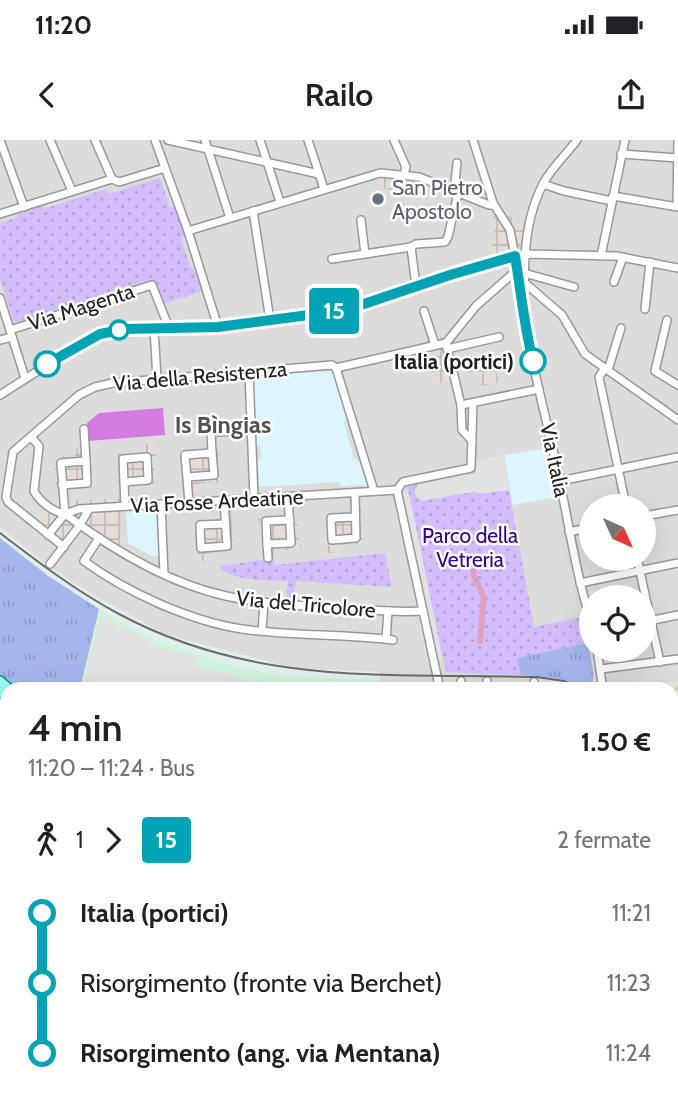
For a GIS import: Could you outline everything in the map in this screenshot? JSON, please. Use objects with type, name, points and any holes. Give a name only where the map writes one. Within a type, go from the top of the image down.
[{"type":"street","points":[[0,140],[24,206]]},
{"type":"street","points":[[50,140],[72,191]]},
{"type":"street","points":[[95,140],[112,179]]},
{"type":"street","points":[[155,140],[188,231],[218,327]]},
{"type":"street","points":[[168,140],[207,144],[319,174]]},
{"type":"street","points":[[260,140],[280,202]]},
{"type":"street","points":[[308,140],[324,189]]},
{"type":"street","points":[[394,140],[406,167],[404,174]]},
{"type":"street","points":[[473,140],[494,205],[510,230],[515,256],[525,283],[523,295]]},
{"type":"street","points":[[523,295],[521,272],[527,231],[543,184],[576,140]]},
{"type":"street","points":[[601,256],[625,140]]},
{"type":"street","points":[[543,184],[564,191],[677,206],[678,140]]},
{"type":"street","points":[[207,144],[230,218]]},
{"type":"street","points":[[621,154],[678,158]]},
{"type":"street","points":[[332,259],[447,240],[456,192],[457,163]]},
{"type":"street","points":[[0,214],[112,179],[119,182],[165,168]]},
{"type":"street","points":[[188,231],[380,173],[404,174],[494,205]]},
{"type":"street","points":[[253,211],[270,320]]},
{"type":"street","points":[[361,220],[365,254]]},
{"type":"street","points":[[510,230],[527,231]]},
{"type":"street","points":[[411,247],[416,286]]},
{"type":"street","points":[[0,395],[79,344],[100,334],[126,329],[218,327],[346,310],[525,254],[623,257],[678,268]]},
{"type":"street","points":[[614,282],[623,257]]},
{"type":"street","points":[[645,309],[650,262]]},
{"type":"street","points":[[521,272],[574,287]]},
{"type":"street","points":[[472,441],[462,430],[461,405],[447,346],[473,310],[521,272]]},
{"type":"street","points":[[525,283],[562,314],[581,349],[678,420]]},
{"type":"street","name":"Via Magenta","points":[[0,341],[11,333],[152,285],[169,328]]},
{"type":"street","name":"Via Italia","points":[[523,295],[526,331],[580,583]]},
{"type":"street","points":[[0,299],[25,378]]},
{"type":"street","points":[[424,311],[435,345]]},
{"type":"street","points":[[667,320],[655,371],[678,385]]},
{"type":"street","points":[[154,328],[157,379]]},
{"type":"street","points":[[621,328],[606,369],[599,377],[623,494]]},
{"type":"street","name":"Via della Resistenza","points":[[64,547],[8,502],[6,497],[13,452],[87,390],[105,383],[332,365],[336,368],[435,345],[447,346],[499,337]]},
{"type":"street","points":[[336,368],[374,491]]},
{"type":"street","points":[[249,372],[254,498]]},
{"type":"street","points":[[461,405],[540,389]]},
{"type":"street","points":[[438,682],[397,490],[403,482],[471,468],[473,403]]},
{"type":"street","points":[[62,485],[87,483],[84,429]]},
{"type":"street","points":[[187,477],[214,475],[211,432],[251,431]]},
{"type":"street","points":[[31,437],[39,446],[34,491],[57,513],[65,514],[80,525]]},
{"type":"street","points":[[189,502],[185,455],[212,453]]},
{"type":"street","points":[[124,481],[148,480],[147,457],[123,458],[125,506]]},
{"type":"street","points":[[560,481],[678,457]]},
{"type":"street","points":[[48,535],[65,514],[61,463],[86,461]]},
{"type":"street","name":"Via Fosse Ardeatine","points":[[65,514],[71,510],[125,506],[397,490]]},
{"type":"street","points":[[355,493],[356,538],[332,540],[331,518],[355,517]]},
{"type":"street","points":[[267,544],[291,543],[288,497]]},
{"type":"street","points":[[224,500],[227,546],[201,548],[200,525],[225,524]]},
{"type":"street","points":[[161,504],[164,574]]},
{"type":"street","points":[[50,564],[89,509]]},
{"type":"street","points":[[656,514],[678,510]]},
{"type":"street","points":[[268,558],[266,521],[290,520]]},
{"type":"street","name":"Via del Tricolore","points":[[80,525],[132,558],[209,592],[264,603],[423,611]]},
{"type":"street","points":[[569,532],[579,530]]},
{"type":"street","points":[[99,538],[84,561],[115,581],[153,600],[196,617],[240,629],[389,639],[388,611]]},
{"type":"street","points":[[656,568],[678,563]]},
{"type":"street","points":[[580,583],[640,571],[642,585]]},
{"type":"street","points":[[262,631],[264,603]]},
{"type":"street","points":[[656,619],[678,615]]},
{"type":"street","points":[[656,649],[660,662]]},
{"type":"street","points":[[601,669],[678,659]]},
{"type":"street","points":[[600,662],[602,682]]},
{"type":"shaded area","points":[[0,140],[678,140],[678,681],[380,682],[380,672],[293,668],[167,635],[93,595],[48,566],[0,527]]},
{"type":"shaded area","points":[[379,177],[419,182],[417,196],[375,186]]},
{"type":"shaded area","points":[[498,203],[517,224],[532,227],[527,250],[530,273],[538,298],[519,300],[510,271],[490,252],[496,220],[491,210]]},
{"type":"shaded area","points":[[450,334],[455,341],[454,349],[446,350],[452,381],[433,384],[423,351],[426,341]]},
{"type":"shaded area","points":[[476,345],[478,354],[489,353],[490,357],[493,357],[499,382],[481,386],[478,371],[469,373],[467,367],[473,365],[469,347]]},
{"type":"shaded area","points":[[333,371],[347,418],[344,423],[354,458],[360,462],[367,485],[340,486],[339,482],[259,487],[258,461],[261,457],[260,446],[255,446],[252,379],[255,376]]},
{"type":"shaded area","points":[[163,408],[165,435],[88,441],[87,423],[99,413]]},
{"type":"shaded area","points":[[154,443],[155,485],[130,486],[130,495],[120,496],[120,484],[117,484],[118,454],[144,452],[144,444]]},
{"type":"shaded area","points":[[90,447],[92,489],[56,490],[54,457],[75,456],[75,448]]},
{"type":"shaded area","points":[[219,448],[220,482],[200,483],[200,492],[184,492],[182,451]]},
{"type":"shaded area","points":[[547,448],[554,498],[513,505],[504,455]]},
{"type":"shaded area","points":[[504,455],[509,490],[479,493],[474,491],[422,501],[416,496],[418,484],[476,474],[475,460]]},
{"type":"shaded area","points":[[409,493],[442,659],[427,661],[418,622],[429,619],[403,494]]},
{"type":"shaded area","points":[[122,498],[120,548],[85,525],[66,552],[34,528],[48,511],[47,501]]},
{"type":"shaded area","points":[[352,508],[361,508],[363,544],[337,545],[337,552],[328,553],[326,519],[323,514],[351,512]]},
{"type":"shaded area","points":[[231,509],[234,551],[207,553],[207,561],[198,562],[195,551],[196,520],[222,518],[222,510]]},
{"type":"shaded area","points":[[158,510],[161,555],[152,556],[128,543],[126,512]]},
{"type":"shaded area","points":[[297,515],[301,549],[273,551],[273,556],[263,557],[261,522],[258,522],[258,518]]},
{"type":"shaded area","points":[[99,609],[152,638],[239,668],[291,677],[380,680],[380,682],[82,682]]},
{"type":"shaded area","points":[[100,616],[112,619],[111,623],[137,633],[157,647],[198,656],[195,668],[234,674],[234,679],[266,682],[84,682]]},
{"type":"green space","points":[[160,178],[170,208],[175,206],[185,236],[181,238],[190,267],[195,270],[203,291],[163,304],[154,279],[14,323],[0,278],[0,223],[18,217],[18,213],[43,205],[44,209],[106,189],[108,194]]},
{"type":"green space","name":"Parco della Vetreria","points":[[418,484],[415,493],[422,500],[509,490],[534,627],[579,618],[579,645],[517,658],[521,675],[446,672],[407,487]]},
{"type":"green space","points":[[0,538],[47,575],[99,609],[82,682],[9,682],[0,675]]},
{"type":"green space","points":[[273,544],[274,565],[385,553],[392,587],[296,581],[293,601],[286,601],[288,581],[244,578],[221,569],[221,566],[267,559]]},
{"type":"green space","points":[[579,645],[579,662],[591,662],[593,672],[592,682],[569,682],[556,678],[521,675],[516,658]]},
{"type":"waterway","points":[[475,560],[473,574],[484,597],[480,641]]},
{"type":"tram line","points":[[0,533],[72,586],[119,614],[170,638],[221,654],[272,665],[324,671],[376,675],[537,677],[566,682]]},
{"type":"bus line","name":"15","points":[[47,364],[100,334],[126,329],[218,327],[346,310],[515,256],[533,361]]},
{"type":"place","name":"San Pietro Apostolo","points":[[378,199]]},
{"type":"place","name":"Italia (portici)","points":[[533,361]]},
{"type":"district","name":"Is Bìngias","points":[[223,424]]}]
